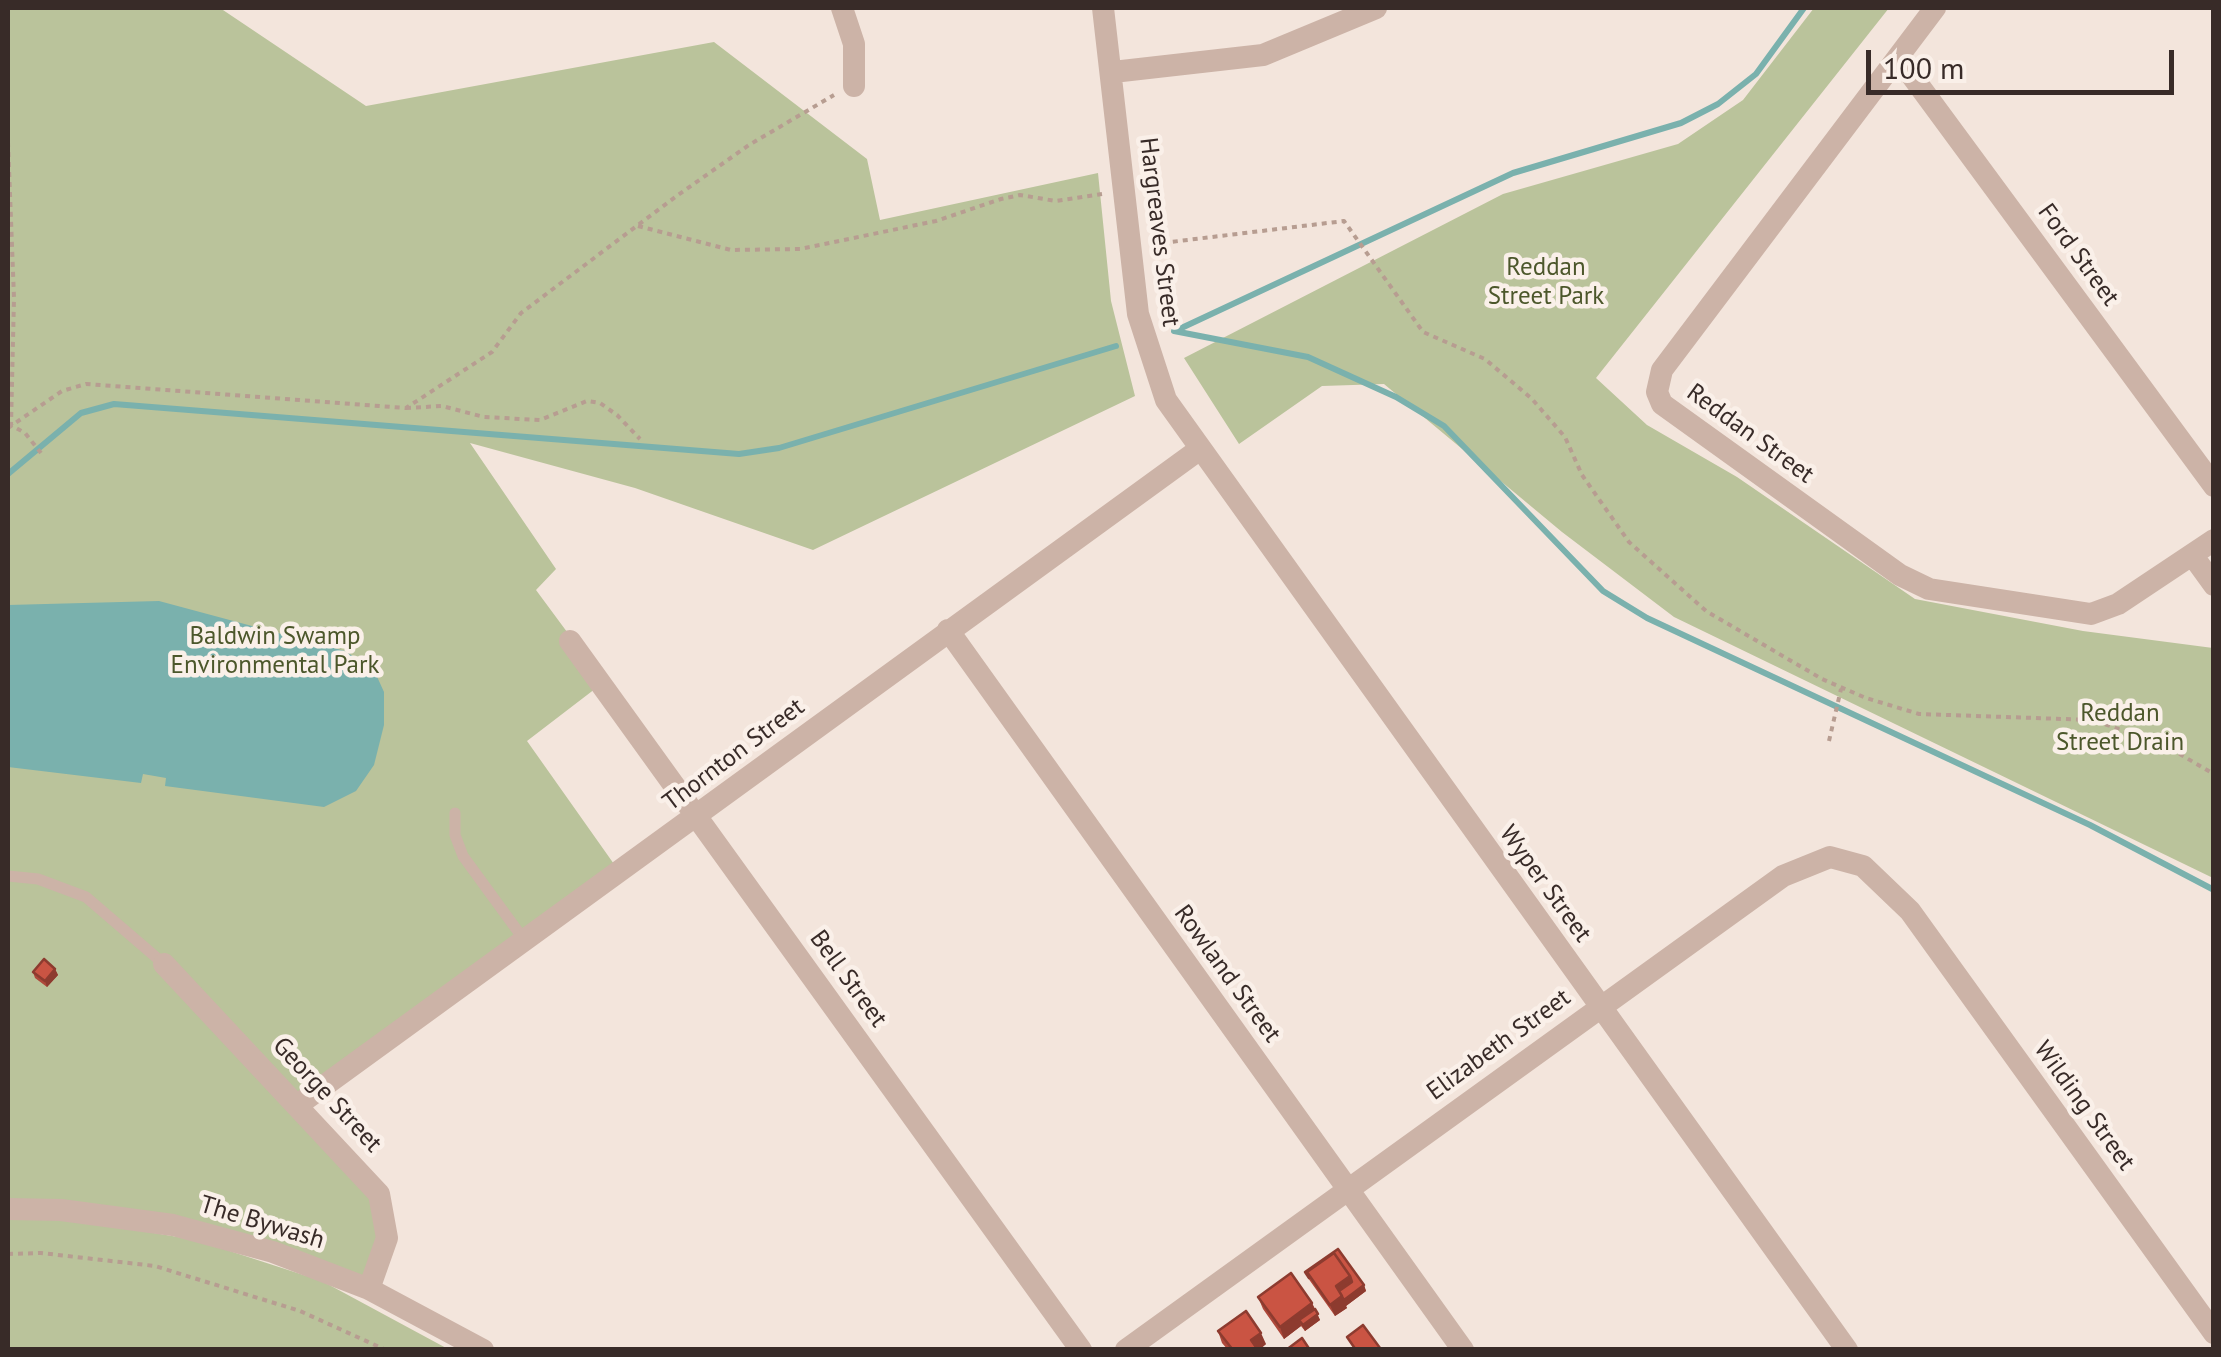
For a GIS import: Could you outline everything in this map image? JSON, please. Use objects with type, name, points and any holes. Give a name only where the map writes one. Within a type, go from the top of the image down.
[{"type":"street","points":[[842,8],[854,44],[854,86]]},
{"type":"street","name":"Hargreaves Street","points":[[1104,8],[1136,294],[1159,384],[1200,450]]},
{"type":"street","points":[[1113,72],[1263,56],[1376,8]]},
{"type":"street","name":"Reddan Street","points":[[1935,8],[1662,370],[1657,392],[1662,404],[1900,574],[1929,589],[2090,614],[2118,604],[2193,556]]},
{"type":"street","name":"Ford Street","points":[[1898,57],[2214,486]]},
{"type":"street","name":"Thornton Street","points":[[300,1104],[1200,450]]},
{"type":"street","name":"Wyper Street","points":[[1200,450],[1847,1350]]},
{"type":"street","points":[[2214,540],[2193,556],[2214,584]]},
{"type":"street","name":"Rowland Street","points":[[948,630],[1462,1350]]},
{"type":"street","name":"Bell Street","points":[[570,640],[1081,1350]]},
{"type":"street","name":"Elizabeth Street","points":[[1126,1350],[1784,876],[1815,860],[1846,859],[1863,866],[1910,910]]},
{"type":"street","name":"Wilding Street","points":[[1910,910],[2214,1333]]},
{"type":"street","name":"George Street","points":[[164,964],[368,1179],[385,1206],[387,1238],[369,1288]]},
{"type":"street","name":"The Bywash","points":[[8,1210],[61,1210],[173,1225],[273,1252],[369,1288],[483,1350]]},
{"type":"lane","points":[[455,813],[455,835],[462,856],[525,942]]},
{"type":"lane","points":[[8,876],[38,879],[86,898],[164,964]]},
{"type":"path","points":[[406,408],[492,352],[521,313],[637,226],[750,145],[854,86]]},
{"type":"path","points":[[8,142],[14,298],[10,427]]},
{"type":"path","points":[[637,226],[731,250],[800,250],[936,221],[1020,195],[1056,201],[1105,194]]},
{"type":"path","points":[[1155,261],[1154,244],[1344,221],[1424,332],[1485,359],[1532,399],[1565,438],[1599,502],[1659,570],[1706,611],[1841,691],[1918,714],[2093,720],[2164,745],[2214,774]]},
{"type":"path","points":[[10,427],[62,391],[86,384],[406,408],[442,406],[484,418],[540,420],[587,400],[608,408],[640,440]]},
{"type":"path","points":[[10,427],[41,454]]},
{"type":"path","points":[[1830,739],[1841,691]]},
{"type":"path","points":[[8,1254],[41,1253],[155,1266],[300,1310],[386,1350]]},
{"type":"green space","name":"Baldwin Swamp Environmental Park","points":[[8,8],[220,8],[366,106],[714,42],[867,159],[880,220],[1098,173],[1111,301],[1135,396],[813,550],[635,488],[470,443],[556,569],[536,590],[604,682],[527,741],[621,874],[303,1104],[380,1193],[372,1288],[273,1251],[8,1208]]},
{"type":"green space","points":[[1814,8],[1889,8],[1596,378],[1647,425],[1737,477],[1915,599],[2083,631],[2213,648],[2213,878],[1674,617],[1562,532],[1384,384],[1322,386],[1239,444],[1184,358],[1503,194],[1678,144],[1743,100]]},
{"type":"green space","points":[[53,1216],[196,1240],[322,1281],[448,1349],[8,1350],[8,1219]]},
{"type":"water","points":[[159,601],[345,651],[374,670],[384,692],[384,725],[374,765],[356,791],[324,807],[165,786],[166,778],[143,774],[141,783],[8,767],[8,605]]},
{"type":"building","points":[[44,959],[55,969],[45,981],[33,972]]},
{"type":"building","points":[[1338,1249],[1364,1285],[1344,1300],[1339,1291],[1352,1282],[1334,1253],[1307,1272],[1309,1278],[1305,1272]]},
{"type":"building","points":[[1334,1253],[1350,1276],[1336,1286],[1342,1296],[1330,1305],[1307,1272]]},
{"type":"building","points":[[1291,1273],[1312,1303],[1280,1327],[1258,1297]]},
{"type":"building","points":[[1315,1309],[1318,1314],[1303,1325],[1299,1320]]},
{"type":"building","points":[[1246,1311],[1261,1333],[1251,1340],[1258,1350],[1233,1350],[1218,1331]]},
{"type":"building","points":[[1363,1325],[1378,1350],[1356,1350],[1347,1337]]},
{"type":"building","points":[[1302,1338],[1310,1350],[1286,1350]]},
{"type":"waterway","points":[[1175,331],[1513,173],[1681,123],[1718,104],[1756,74],[1804,8]]},
{"type":"waterway","points":[[1174,331],[1308,357],[1396,397],[1444,426],[1603,591],[1647,618],[2090,825],[2214,890]]},
{"type":"waterway","points":[[8,474],[81,413],[114,404],[739,454],[779,448],[1116,346]]},
{"type":"park label","name":"Reddan Street Park","points":[[1546,282]]},
{"type":"park label","name":"Reddan Street Drain","points":[[2120,728]]}]
